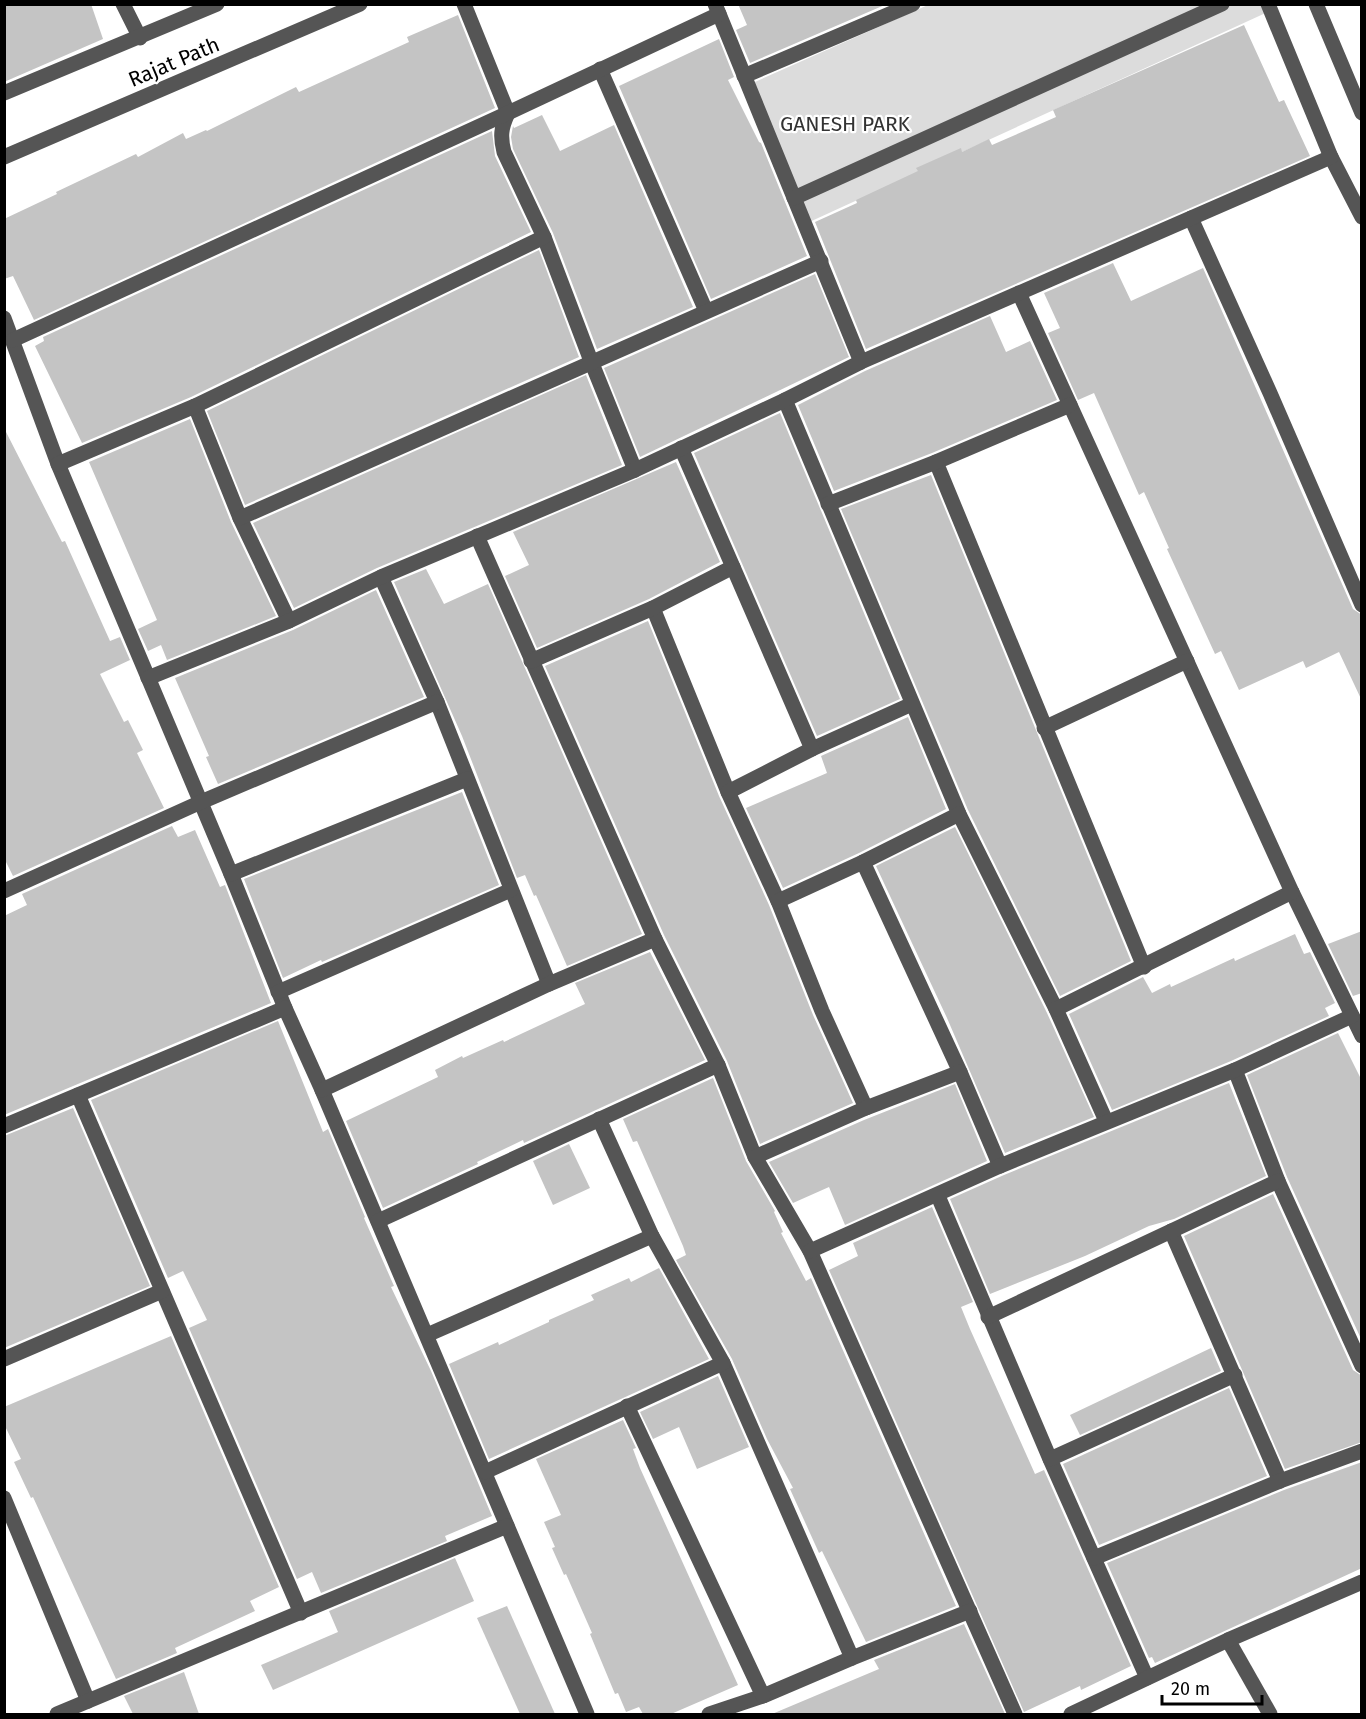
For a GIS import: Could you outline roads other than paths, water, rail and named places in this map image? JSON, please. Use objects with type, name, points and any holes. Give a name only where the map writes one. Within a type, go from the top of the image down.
[{"type":"street","points":[[123,4],[140,38]]},
{"type":"street","name":"Rajat Path","points":[[4,93],[217,4]]},
{"type":"street","name":"Rajat Path","points":[[4,157],[360,4]]},
{"type":"street","points":[[464,4],[508,113],[500,138],[504,152],[544,237],[635,470]]},
{"type":"street","points":[[744,76],[913,4]]},
{"type":"street","points":[[794,198],[1222,4]]},
{"type":"street","points":[[1268,4],[1331,157],[1362,217]]},
{"type":"street","points":[[1316,4],[1362,113]]},
{"type":"street","points":[[13,340],[508,113],[717,9],[861,362]]},
{"type":"street","points":[[600,69],[706,311]]},
{"type":"street","points":[[148,678],[289,621],[381,577],[635,470],[861,362],[1331,157]]},
{"type":"street","points":[[1191,218],[1362,605]]},
{"type":"street","points":[[58,464],[195,406],[544,237]]},
{"type":"street","points":[[240,518],[821,261]]},
{"type":"street","points":[[1019,293],[1292,892],[1362,1036]]},
{"type":"street","points":[[4,318],[58,464],[201,802],[278,992],[427,1335],[587,1714]]},
{"type":"street","points":[[785,400],[958,814],[1056,1009],[1106,1121]]},
{"type":"street","points":[[828,504],[936,462],[1070,405]]},
{"type":"street","points":[[195,406],[240,518],[289,621]]},
{"type":"street","points":[[681,448],[812,749]]},
{"type":"street","points":[[936,462],[1144,967]]},
{"type":"street","points":[[477,536],[655,939],[718,1065],[755,1157],[810,1251],[1015,1714]]},
{"type":"street","points":[[531,661],[653,608],[733,567]]},
{"type":"street","points":[[381,577],[437,702],[549,984]]},
{"type":"street","points":[[653,608],[728,792],[778,901],[822,1011],[866,1108]]},
{"type":"street","points":[[1044,728],[1187,662]]},
{"type":"street","points":[[4,891],[201,802],[437,702]]},
{"type":"street","points":[[728,792],[812,749],[912,704]]},
{"type":"street","points":[[231,874],[466,779]]},
{"type":"street","points":[[778,901],[958,814]]},
{"type":"street","points":[[862,862],[960,1072],[1000,1166]]},
{"type":"street","points":[[278,992],[511,890]]},
{"type":"street","points":[[1056,1009],[1292,892]]},
{"type":"street","points":[[322,1090],[549,984],[655,939]]},
{"type":"street","points":[[4,1126],[285,1008]]},
{"type":"street","points":[[810,1251],[938,1196],[1000,1166],[1235,1070],[1352,1016]]},
{"type":"street","points":[[378,1221],[718,1065]]},
{"type":"street","points":[[1235,1070],[1278,1181],[1362,1366]]},
{"type":"street","points":[[755,1157],[866,1108],[960,1072]]},
{"type":"street","points":[[78,1095],[301,1613]]},
{"type":"street","points":[[599,1119],[652,1236],[723,1363],[852,1658]]},
{"type":"street","points":[[988,1317],[1278,1181]]},
{"type":"street","points":[[938,1196],[988,1317],[1147,1678]]},
{"type":"street","points":[[1171,1231],[1280,1481]]},
{"type":"street","points":[[427,1335],[652,1236]]},
{"type":"street","points":[[4,1359],[162,1291]]},
{"type":"street","points":[[485,1472],[723,1363]]},
{"type":"street","points":[[1050,1459],[1235,1375]]},
{"type":"street","points":[[627,1406],[763,1696]]},
{"type":"street","points":[[1094,1558],[1280,1481],[1362,1451]]},
{"type":"street","points":[[4,1498],[88,1701]]},
{"type":"street","points":[[57,1714],[507,1526]]},
{"type":"street","points":[[1071,1714],[1228,1640],[1362,1582]]},
{"type":"street","points":[[709,1714],[763,1696],[970,1611]]},
{"type":"street","points":[[1228,1640],[1270,1714]]},
{"type":"park label","name":"GANESH PARK","points":[[845,124]]}]
